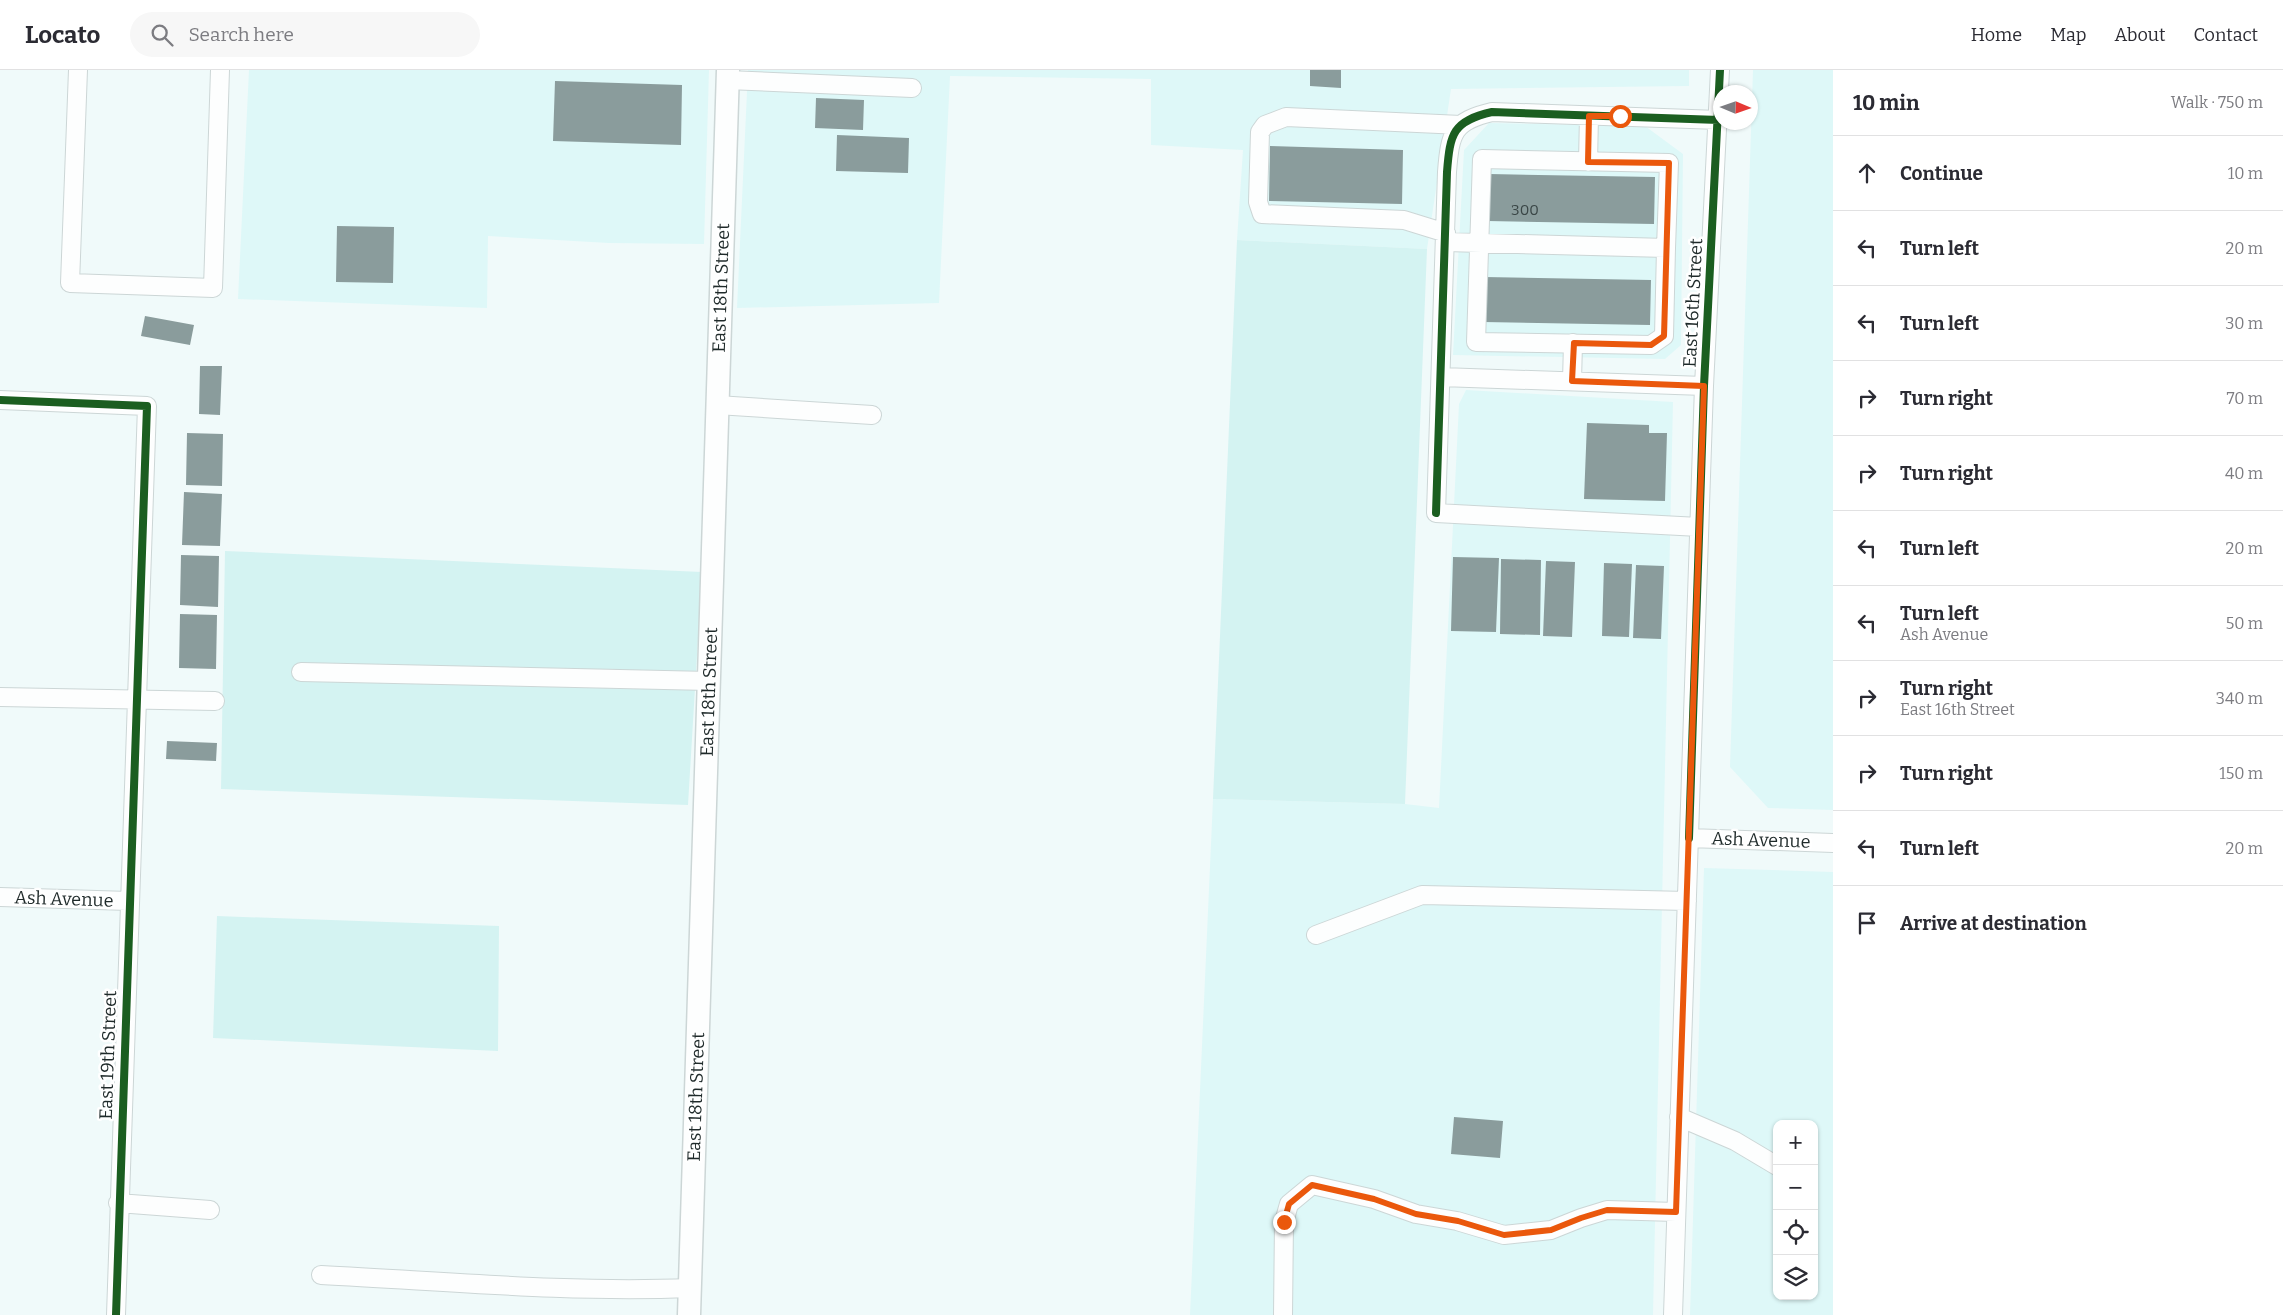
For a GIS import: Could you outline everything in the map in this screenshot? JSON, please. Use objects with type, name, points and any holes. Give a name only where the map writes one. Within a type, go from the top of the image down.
[{"type":"main road","name":"East 18th Street","points":[[689,1315],[728,75]]},
{"type":"street","points":[[78,70],[70,283],[213,288],[220,70]]},
{"type":"street","name":"East 16th Street","points":[[1720,70],[1720,85]]},
{"type":"street","points":[[728,75],[912,88]]},
{"type":"street","points":[[1698,527],[1436,513],[1448,149],[1458,127],[1470,117],[1492,112],[1713,120]]},
{"type":"street","points":[[1588,162],[1589,116]]},
{"type":"street","points":[[1461,125],[1286,118],[1265,125],[1260,132],[1258,202],[1262,214],[1404,220],[1446,238],[1479,243],[1666,248]]},
{"type":"street","name":"East 16th Street","points":[[1673,1315],[1698,527],[1718,130]]},
{"type":"street","points":[[1482,159],[1588,162],[1669,163],[1664,336],[1651,345],[1476,342],[1482,159]]},
{"type":"street","points":[[1572,381],[1574,343]]},
{"type":"street","points":[[1441,377],[1704,386]]},
{"type":"street","name":"East 19th Street","points":[[0,400],[147,406],[118,1203],[116,1315]]},
{"type":"street","points":[[717,405],[872,415]]},
{"type":"street","points":[[301,672],[709,681]]},
{"type":"street","points":[[0,697],[215,701]]},
{"type":"street","name":"Ash Avenue","points":[[1689,838],[1833,843]]},
{"type":"street","points":[[1316,935],[1422,895],[1686,901]]},
{"type":"street","name":"Ash Avenue","points":[[0,897],[129,901]]},
{"type":"street","points":[[1679,1117],[1735,1141],[1775,1165]]},
{"type":"street","points":[[1283,1315],[1284,1222],[1289,1204],[1312,1185],[1374,1199],[1416,1214],[1458,1221],[1504,1235],[1551,1230],[1607,1210],[1676,1212]]},
{"type":"street","points":[[118,1203],[210,1210]]},
{"type":"street","points":[[321,1275],[495,1285],[643,1290],[690,1288]]},
{"type":"shaded area","points":[[249,70],[709,70],[704,244],[609,243],[488,236],[487,308],[238,299]]},
{"type":"shaded area","points":[[748,70],[1689,70],[1689,86],[1451,89],[1427,249],[1237,240],[1243,150],[1151,145],[1151,79],[950,76],[939,303],[737,308]]},
{"type":"shaded area","points":[[1753,70],[1833,70],[1833,810],[1768,808],[1730,767],[1751,130],[1758,130],[1758,85],[1753,85]]},
{"type":"shaded area","points":[[1489,123],[1645,126],[1683,154],[1681,345],[1665,359],[1453,355],[1464,150]]},
{"type":"shaded area","points":[[1237,240],[1427,249],[1405,804],[1213,799]]},
{"type":"shaded area","points":[[1466,390],[1673,402],[1653,1315],[1190,1315],[1213,799],[1405,804],[1439,808],[1459,404]]},
{"type":"shaded area","points":[[225,551],[702,572],[688,805],[221,789]]},
{"type":"shaded area","points":[[1704,868],[1833,872],[1833,1315],[1690,1315]]},
{"type":"shaded area","points":[[217,916],[499,926],[498,1051],[213,1038]]},
{"type":"building","points":[[1310,70],[1341,70],[1341,88],[1310,86]]},
{"type":"building","points":[[555,81],[682,85],[681,145],[553,141]]},
{"type":"building","points":[[816,98],[864,100],[863,130],[815,128]]},
{"type":"building","points":[[837,135],[909,138],[908,173],[836,171]]},
{"type":"building","points":[[1270,146],[1403,150],[1402,204],[1269,201]]},
{"type":"building","points":[[1489,174],[1655,177],[1654,224],[1488,221]]},
{"type":"building","points":[[337,226],[394,227],[393,283],[336,282]]},
{"type":"building","points":[[1484,277],[1651,280],[1650,325],[1484,322]]},
{"type":"building","points":[[145,316],[194,325],[190,345],[141,336]]},
{"type":"building","points":[[200,366],[222,366],[220,415],[199,414]]},
{"type":"building","points":[[1587,423],[1649,425],[1649,433],[1667,433],[1665,501],[1584,499]]},
{"type":"building","points":[[187,433],[223,434],[222,486],[186,485]]},
{"type":"building","points":[[184,492],[222,494],[220,546],[182,545]]},
{"type":"building","points":[[181,555],[219,556],[218,607],[180,605]]},
{"type":"building","points":[[1453,557],[1499,558],[1496,632],[1451,631]]},
{"type":"building","points":[[1501,559],[1541,560],[1540,635],[1500,634]]},
{"type":"building","points":[[1546,561],[1575,562],[1572,637],[1543,636]]},
{"type":"building","points":[[1604,563],[1632,564],[1629,637],[1602,636]]},
{"type":"building","points":[[1636,565],[1664,566],[1661,639],[1633,638]]},
{"type":"building","points":[[180,614],[217,615],[216,669],[179,668]]},
{"type":"building","points":[[167,741],[217,743],[216,761],[166,759]]},
{"type":"building","points":[[1454,1117],[1503,1121],[1500,1158],[1451,1154]]},
{"type":"cycle path","points":[[1689,838],[1704,386],[1720,70]]},
{"type":"cycle path","points":[[1436,513],[1447,172],[1450,147],[1456,131],[1469,120],[1492,112],[1713,120]]},
{"type":"cycle path","points":[[0,400],[147,406],[116,1315]]},
{"type":"route","points":[[1284,1222],[1289,1204],[1312,1185],[1374,1199],[1416,1214],[1458,1221],[1504,1235],[1551,1230],[1607,1210],[1676,1212],[1704,386],[1572,381],[1574,343],[1651,345],[1664,336],[1669,163],[1588,162],[1589,116],[1620,116]]}]
